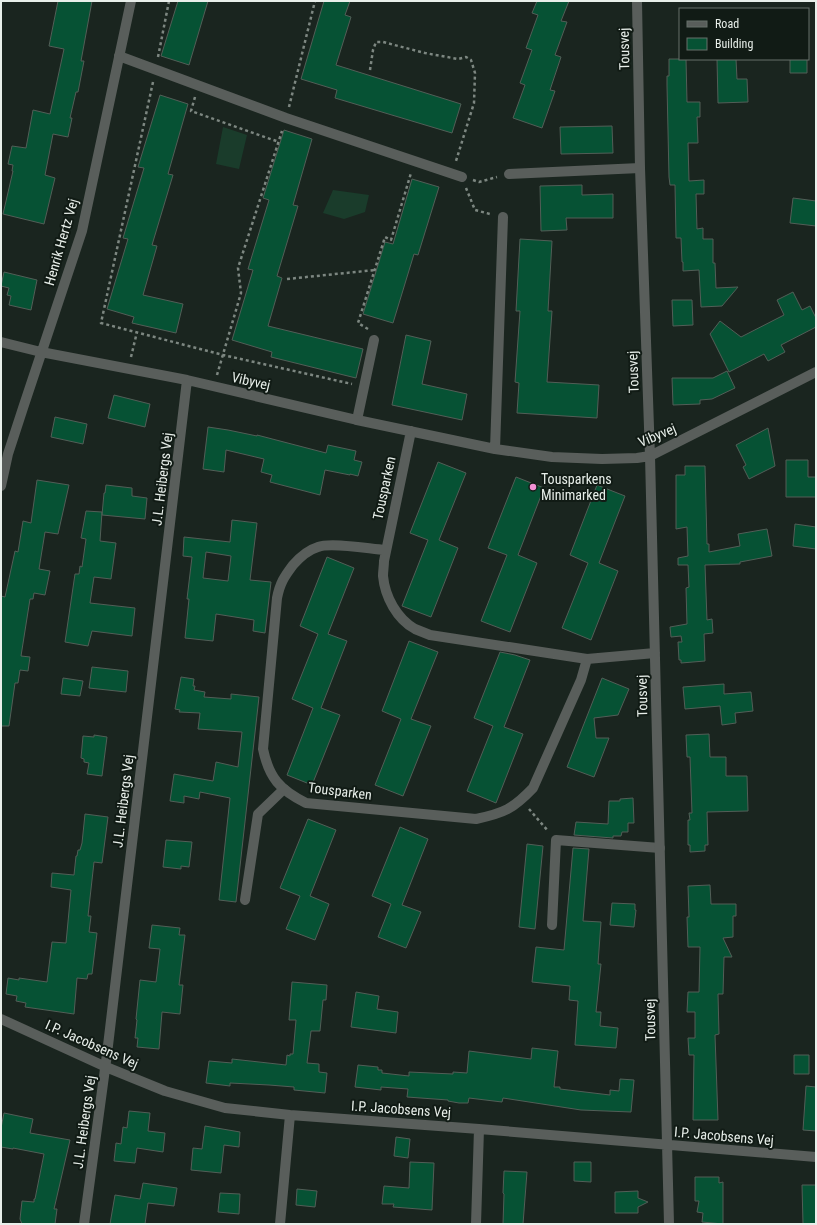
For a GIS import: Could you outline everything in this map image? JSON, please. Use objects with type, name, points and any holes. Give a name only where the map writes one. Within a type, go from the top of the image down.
[{"type":"street","name":"Henrik Hertz Vej","points":[[1,486],[8,454],[82,231],[131,1]]},
{"type":"street","name":"Tousvej","points":[[637,1],[640,168],[650,456],[669,1224]]},
{"type":"street","points":[[119,56],[286,118],[457,175]]},
{"type":"street","points":[[509,174],[640,168]]},
{"type":"street","points":[[495,449],[504,217]]},
{"type":"street","points":[[357,420],[374,340]]},
{"type":"street","name":"Vibyvej","points":[[1,342],[41,352],[188,380],[357,420],[495,449],[552,456],[602,459],[638,458],[650,456],[816,372]]},
{"type":"street","name":"J.L. Heibergs Vej","points":[[84,1224],[106,1067],[188,380]]},
{"type":"street","name":"Tousparken","points":[[411,432],[385,550],[383,576],[386,591],[393,608],[404,620],[415,629],[430,635],[587,659],[655,653]]},
{"type":"street","name":"Tousparken","points":[[385,550],[319,546],[307,552],[280,584],[277,598],[263,749],[266,763],[273,778],[284,789],[306,803],[476,819],[496,815],[510,809],[522,800],[533,788],[581,680],[587,659]]},
{"type":"street","points":[[245,900],[258,814],[284,789]]},
{"type":"street","points":[[552,925],[556,840],[660,848]]},
{"type":"street","name":"I.P. Jacobsens Vej","points":[[1,1019],[106,1067],[164,1091],[225,1108],[290,1115],[816,1157]]},
{"type":"street","points":[[280,1224],[290,1115]]},
{"type":"street","points":[[476,1224],[479,1129]]},
{"type":"path","points":[[169,1],[101,323],[223,355],[364,387]]},
{"type":"path","points":[[214,387],[242,293],[238,268],[286,118],[315,1]]},
{"type":"path","points":[[370,70],[373,50],[376,42],[383,42],[425,53],[458,58],[466,57],[471,60],[475,73],[474,103],[457,175],[475,210],[504,217]]},
{"type":"path","points":[[199,86],[191,111],[279,142]]},
{"type":"path","points":[[374,340],[369,330],[358,323],[385,237],[390,240],[414,161]]},
{"type":"path","points":[[457,175],[479,182],[509,174]]},
{"type":"path","points":[[287,279],[375,270]]},
{"type":"path","points":[[128,369],[137,332]]},
{"type":"path","points":[[522,800],[556,840]]},
{"type":"green space","points":[[223,127],[247,135],[239,169],[216,164]]},
{"type":"green space","points":[[333,190],[369,195],[365,212],[344,219],[323,213]]},
{"type":"building","points":[[58,1],[92,1],[81,61],[84,61],[78,92],[76,92],[70,118],[72,118],[68,137],[53,134],[45,175],[55,178],[44,224],[3,214],[13,171],[13,165],[8,164],[12,146],[26,148],[33,110],[50,114],[64,49],[49,46]]},
{"type":"building","points":[[178,1],[208,1],[189,65],[161,56]]},
{"type":"building","points":[[324,1],[350,1],[345,15],[351,17],[336,65],[461,104],[452,133],[335,98],[337,90],[301,79]]},
{"type":"building","points":[[537,1],[569,1],[561,21],[567,22],[555,55],[561,57],[550,90],[555,91],[542,128],[513,118],[525,85],[520,83],[532,50],[526,48],[538,15],[532,13]]},
{"type":"building","points":[[669,59],[686,60],[687,102],[700,102],[700,117],[697,117],[698,143],[688,143],[689,181],[704,180],[704,194],[696,194],[697,229],[703,228],[703,239],[713,239],[713,263],[715,263],[716,288],[738,287],[722,306],[701,307],[699,270],[683,271],[681,238],[676,238],[675,185],[670,185],[669,177],[667,76],[669,76]]},
{"type":"building","points":[[717,60],[736,60],[737,79],[747,79],[748,102],[718,103]]},
{"type":"building","points":[[790,60],[807,60],[807,73],[790,73]]},
{"type":"building","points":[[160,95],[188,104],[168,174],[173,175],[152,245],[157,246],[143,295],[183,304],[176,333],[132,323],[134,317],[107,309],[128,239],[123,238],[144,168],[138,167]]},
{"type":"building","points":[[612,126],[613,153],[561,154],[560,127]]},
{"type":"building","points":[[284,130],[312,139],[293,205],[298,206],[277,276],[282,278],[268,326],[363,349],[356,378],[271,357],[272,352],[232,340],[253,270],[248,269],[269,200],[263,198]]},
{"type":"building","points":[[412,179],[439,187],[418,255],[414,254],[393,323],[363,314],[385,242],[393,244]]},
{"type":"building","points":[[582,185],[582,195],[613,194],[613,218],[566,218],[567,230],[541,231],[540,186]]},
{"type":"building","points":[[793,198],[816,201],[816,226],[790,223]]},
{"type":"building","points":[[520,239],[552,241],[548,311],[552,311],[547,382],[599,385],[597,418],[517,413],[519,383],[515,382],[520,311],[516,311]]},
{"type":"building","points":[[4,272],[37,280],[31,310],[9,305],[11,296],[7,295],[9,288],[1,286]]},
{"type":"building","points":[[793,292],[802,310],[810,306],[816,318],[816,327],[781,345],[785,352],[768,361],[764,354],[729,372],[710,334],[720,321],[741,337],[784,315],[777,300]]},
{"type":"building","points":[[672,300],[692,300],[693,325],[673,326]]},
{"type":"building","points":[[406,335],[431,341],[422,384],[467,394],[462,420],[392,405]]},
{"type":"building","points":[[727,371],[735,388],[712,399],[700,400],[700,404],[673,405],[672,378],[713,378]]},
{"type":"building","points":[[114,395],[150,404],[145,427],[108,418]]},
{"type":"building","points":[[55,417],[87,424],[83,444],[51,437]]},
{"type":"building","points":[[208,427],[257,435],[326,453],[328,445],[356,451],[354,460],[362,462],[358,476],[325,470],[320,495],[270,482],[272,475],[261,472],[264,459],[226,450],[224,472],[203,469]]},
{"type":"building","points":[[768,428],[775,466],[749,479],[743,467],[746,465],[736,445]]},
{"type":"building","points":[[786,460],[808,460],[808,477],[816,477],[816,497],[786,497]]},
{"type":"building","points":[[438,462],[466,473],[439,540],[458,548],[431,617],[402,606],[428,540],[410,533]]},
{"type":"building","points":[[685,466],[705,466],[707,544],[709,544],[709,552],[740,546],[738,534],[767,529],[772,556],[740,562],[740,564],[705,565],[707,620],[712,619],[713,633],[704,634],[705,661],[681,663],[681,660],[679,660],[678,642],[682,642],[681,636],[671,637],[670,627],[687,624],[686,588],[689,587],[688,565],[678,565],[678,558],[688,556],[687,527],[676,529],[676,475],[685,475]]},
{"type":"building","points":[[516,477],[544,488],[518,555],[537,563],[510,632],[481,621],[507,555],[488,548]]},
{"type":"building","points":[[37,480],[69,485],[58,534],[45,532],[39,569],[50,571],[45,595],[34,593],[33,599],[30,599],[21,656],[30,657],[28,671],[20,670],[18,683],[15,683],[9,726],[1,726],[1,596],[5,597],[15,551],[18,552],[23,521],[31,523]]},
{"type":"building","points":[[106,485],[132,488],[132,496],[147,498],[145,519],[102,515]]},
{"type":"building","points":[[597,485],[625,496],[599,563],[618,571],[591,640],[562,628],[588,563],[570,555]]},
{"type":"building","points":[[86,511],[102,512],[100,541],[116,543],[111,579],[94,577],[90,603],[135,608],[132,636],[92,631],[88,646],[65,642],[75,574],[79,574],[80,566],[82,567],[86,539],[81,538]]},
{"type":"building","points":[[232,520],[257,523],[250,580],[271,582],[265,633],[253,631],[254,620],[216,614],[213,641],[185,638],[189,599],[187,599],[192,557],[183,556],[184,537],[230,542]],"holes":[[[206,552],[231,556],[228,581],[203,578]]]},
{"type":"building","points":[[795,524],[816,527],[816,549],[793,546]]},
{"type":"building","points":[[327,557],[354,568],[328,634],[347,641],[321,708],[340,715],[312,785],[287,775],[313,708],[292,699],[318,634],[300,626]]},
{"type":"building","points":[[409,641],[438,652],[411,719],[431,726],[403,796],[375,785],[401,719],[382,711]]},
{"type":"building","points":[[500,652],[530,660],[504,727],[523,734],[496,803],[467,791],[493,726],[474,718]]},
{"type":"building","points":[[92,667],[128,671],[126,692],[89,688]]},
{"type":"building","points":[[181,677],[194,679],[194,690],[205,692],[204,697],[231,699],[231,694],[259,697],[236,902],[219,900],[230,798],[200,792],[199,799],[184,796],[184,803],[170,801],[174,774],[213,781],[216,762],[238,767],[242,732],[198,729],[200,713],[179,712],[180,710],[175,709]]},
{"type":"building","points":[[63,678],[83,681],[80,696],[61,694]]},
{"type":"building","points":[[602,678],[629,689],[618,715],[594,718],[596,738],[609,738],[594,777],[567,767]]},
{"type":"building","points":[[724,684],[724,694],[751,692],[753,711],[735,713],[736,723],[722,725],[720,706],[685,709],[683,687]]},
{"type":"building","points":[[709,734],[710,757],[726,757],[726,776],[747,776],[748,811],[707,812],[708,845],[705,845],[705,851],[690,852],[690,845],[688,845],[688,820],[690,820],[689,813],[692,813],[690,757],[687,757],[686,735]]},
{"type":"building","points":[[94,735],[107,737],[102,776],[87,774],[89,763],[84,762],[84,759],[81,758],[83,736],[94,737]]},
{"type":"building","points":[[633,798],[634,823],[628,823],[628,832],[622,832],[621,836],[613,836],[613,838],[574,835],[576,822],[608,824],[609,801],[620,801],[620,799]]},
{"type":"building","points":[[85,814],[108,817],[102,863],[94,862],[88,916],[91,916],[89,932],[97,933],[92,974],[88,974],[87,979],[77,978],[74,1014],[25,1007],[26,1003],[16,1001],[17,996],[6,994],[8,978],[47,982],[52,942],[66,943],[71,890],[51,887],[52,873],[74,875],[76,856],[82,843]]},
{"type":"building","points":[[308,819],[336,830],[310,896],[329,904],[315,940],[286,929],[300,896],[280,888]]},
{"type":"building","points":[[400,827],[428,839],[402,905],[421,912],[406,948],[378,937],[391,904],[372,896]]},
{"type":"building","points":[[166,840],[192,842],[189,867],[181,866],[181,869],[163,867]]},
{"type":"building","points":[[527,844],[543,846],[535,929],[519,927]]},
{"type":"building","points":[[573,848],[589,849],[583,921],[601,922],[598,964],[601,964],[596,1012],[601,1012],[600,1026],[618,1028],[616,1048],[575,1045],[578,1001],[569,1000],[570,986],[532,982],[536,947],[564,950]]},
{"type":"building","points":[[710,885],[711,904],[736,904],[736,916],[733,916],[733,937],[723,938],[732,957],[724,957],[723,994],[718,994],[719,1034],[715,1035],[718,1120],[693,1120],[694,1055],[689,1055],[688,1038],[695,1038],[695,1012],[687,1012],[688,992],[699,992],[700,947],[688,947],[688,886]]},
{"type":"building","points":[[612,903],[635,904],[636,910],[634,927],[610,925]]},
{"type":"building","points":[[152,925],[180,928],[179,935],[185,935],[179,985],[183,985],[180,1014],[162,1012],[159,1049],[137,1047],[138,1038],[135,1038],[140,980],[156,982],[160,949],[149,948]]},
{"type":"building","points":[[292,982],[327,985],[326,1000],[323,1000],[320,1031],[311,1031],[307,1063],[319,1064],[319,1072],[327,1073],[325,1093],[294,1090],[294,1087],[230,1083],[230,1086],[206,1083],[209,1061],[232,1063],[232,1059],[286,1065],[287,1055],[290,1056],[290,1054],[293,1054],[296,1020],[289,1020]]},
{"type":"building","points":[[356,992],[379,996],[377,1009],[398,1012],[396,1033],[351,1027]]},
{"type":"building","points":[[532,1048],[558,1051],[554,1087],[560,1087],[560,1089],[610,1095],[610,1090],[619,1091],[620,1079],[634,1080],[631,1112],[581,1110],[503,1098],[502,1102],[469,1098],[468,1103],[459,1103],[448,1100],[407,1097],[408,1089],[381,1087],[381,1090],[355,1087],[358,1065],[378,1067],[378,1070],[382,1070],[382,1073],[409,1076],[409,1072],[453,1074],[453,1072],[467,1073],[469,1051],[531,1059]]},
{"type":"building","points":[[794,1055],[809,1055],[809,1074],[794,1074]]},
{"type":"building","points":[[806,1086],[816,1087],[816,1131],[803,1130]]},
{"type":"building","points":[[129,1111],[150,1113],[148,1131],[165,1133],[163,1152],[137,1148],[135,1163],[114,1161],[116,1143],[121,1144],[123,1127],[127,1128]]},
{"type":"building","points":[[4,1113],[33,1119],[30,1133],[70,1140],[54,1209],[57,1209],[55,1224],[22,1224],[20,1219],[22,1201],[34,1202],[44,1154],[1,1147],[1,1128]]},
{"type":"building","points":[[205,1126],[240,1132],[239,1147],[224,1145],[221,1173],[191,1170],[193,1148],[202,1149]]},
{"type":"building","points":[[396,1137],[410,1139],[408,1158],[394,1156]]},
{"type":"building","points":[[410,1162],[434,1163],[432,1210],[393,1207],[394,1204],[382,1204],[384,1186],[409,1188]]},
{"type":"building","points":[[574,1162],[591,1162],[591,1182],[574,1181]]},
{"type":"building","points":[[504,1171],[527,1172],[523,1224],[503,1224]]},
{"type":"building","points":[[695,1177],[719,1177],[719,1183],[723,1182],[723,1224],[702,1222],[703,1213],[697,1212],[699,1201],[695,1201]]},
{"type":"building","points":[[143,1183],[177,1188],[174,1206],[148,1203],[145,1224],[110,1224],[115,1195],[140,1199]]},
{"type":"building","points":[[802,1185],[816,1185],[816,1224],[803,1224]]},
{"type":"building","points":[[297,1189],[317,1191],[315,1207],[296,1205]]},
{"type":"building","points":[[638,1191],[638,1198],[648,1202],[638,1207],[638,1213],[615,1213],[615,1192]]},
{"type":"building","points":[[220,1193],[240,1194],[239,1214],[218,1212]]},
{"type":"place","name":"Tousparkens Minimarked","points":[[533,487]]}]
